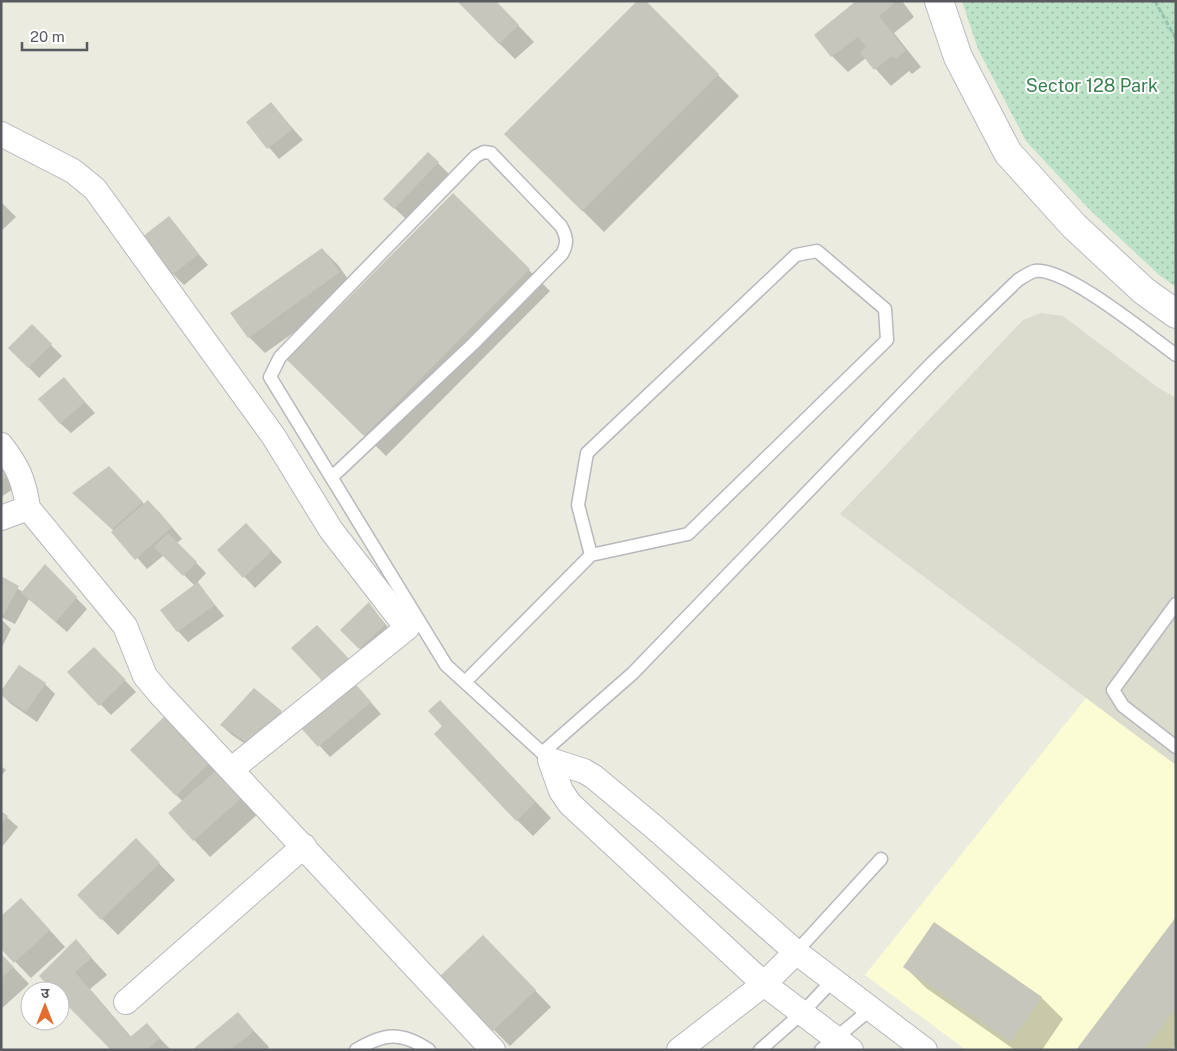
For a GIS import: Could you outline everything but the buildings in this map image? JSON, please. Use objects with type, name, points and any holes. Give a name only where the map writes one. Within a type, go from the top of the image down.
[{"type":"main road","points":[[939,1],[958,57],[1008,153],[1074,226],[1144,291],[1176,314]]},
{"type":"street","points":[[1,134],[74,172],[95,189],[274,437],[331,530],[407,628],[232,769]]},
{"type":"street","points":[[1,445],[17,465],[24,486],[28,508],[125,626],[145,676],[494,1050]]},
{"type":"street","points":[[1,518],[28,508]]},
{"type":"street","points":[[546,756],[594,777],[648,821],[796,952],[925,1050]]},
{"type":"street","points":[[546,756],[561,791],[570,804],[764,984],[802,1013],[836,1046]]},
{"type":"street","points":[[126,1002],[304,846]]},
{"type":"street","points":[[679,1050],[764,984],[796,952]]},
{"type":"lane","points":[[332,477],[473,344],[562,254],[566,246],[567,238],[561,226],[491,153],[484,152],[476,156],[280,357],[270,377],[446,665],[546,756],[633,674],[932,363],[1018,280],[1035,271],[1056,274],[1077,285],[1176,355]]},
{"type":"lane","points":[[465,682],[591,555],[688,534],[887,340],[884,308],[817,251],[796,255],[587,453],[578,505],[591,555]]},
{"type":"lane","points":[[1176,604],[1113,690],[1123,706],[1176,747]]},
{"type":"lane","points":[[796,952],[881,859]]},
{"type":"lane","points":[[760,1050],[802,1013],[833,980]]},
{"type":"lane","points":[[836,1046],[871,1009]]},
{"type":"lane","points":[[356,1050],[375,1038],[397,1036],[416,1041],[429,1050]]},
{"type":"path","points":[[1155,1],[1176,39]]},
{"type":"shaded area","points":[[1041,313],[1063,316],[1157,387],[1176,398],[1176,765],[840,514],[1023,320]]},
{"type":"shaded area","points":[[1086,698],[1176,765],[1176,1050],[966,1050],[865,975]]},
{"type":"green space","name":"Sector 128 Park","points":[[962,1],[1176,1],[1176,287],[1158,274],[1090,210],[1026,141],[978,49]]}]
